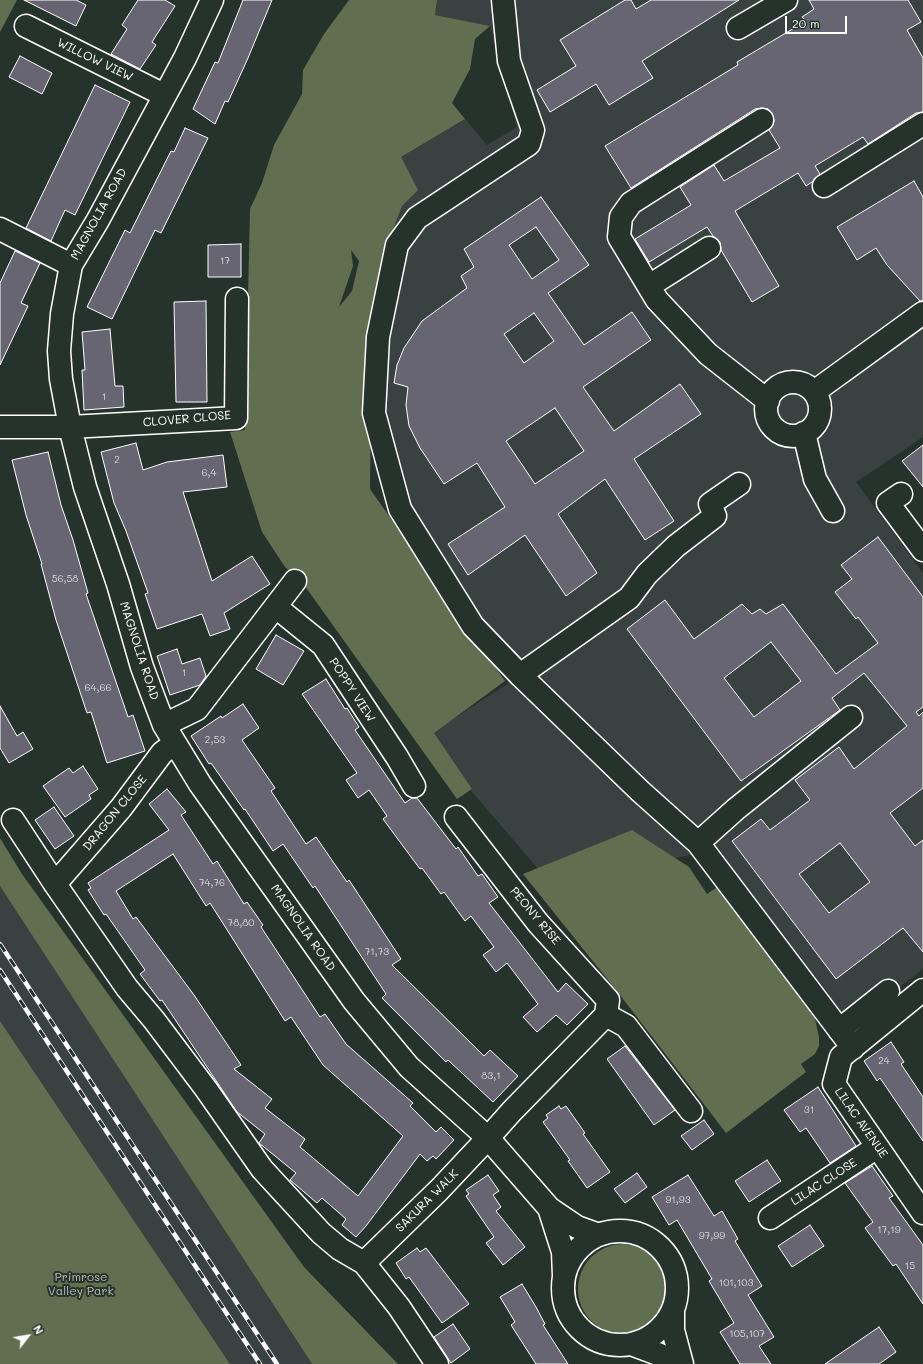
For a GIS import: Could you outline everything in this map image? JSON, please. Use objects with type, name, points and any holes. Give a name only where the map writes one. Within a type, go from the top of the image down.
[{"type":"street","name":"MAGNOLIA ROAD","points":[[212,0],[185,58],[98,220],[71,265],[62,314],[59,350],[61,379],[70,427],[85,487],[118,584],[142,668],[170,734],[200,784],[354,1001],[409,1067],[488,1138],[549,1208],[577,1227],[599,1235]]},
{"type":"street","points":[[503,0],[509,61],[533,130],[529,144],[417,218],[397,245],[378,337],[374,413],[400,509],[473,626],[520,675],[662,812],[698,843],[853,1048]]},
{"type":"street","points":[[738,28],[786,0]]},
{"type":"street","name":"WILLOW VIEW","points":[[26,26],[164,95]]},
{"type":"street","points":[[762,120],[631,203],[621,217],[619,237],[657,300],[708,354],[768,401]]},
{"type":"street","points":[[824,186],[923,124]]},
{"type":"street","points":[[0,229],[71,265]]},
{"type":"street","points":[[649,286],[709,248]]},
{"type":"street","name":"CLOVER CLOSE","points":[[70,427],[236,418],[237,298]]},
{"type":"street","points":[[814,392],[923,313]]},
{"type":"street","points":[[797,382],[807,385],[814,392],[819,402],[820,411],[818,421],[804,434],[787,435],[772,426],[767,410],[768,401],[775,390],[787,383],[797,382]]},
{"type":"street","points":[[0,426],[70,427]]},
{"type":"street","points":[[804,434],[815,479],[833,511]]},
{"type":"street","points":[[520,675],[629,598],[646,574],[676,546],[716,516],[710,504],[739,484]]},
{"type":"street","points":[[901,494],[888,503],[923,550]]},
{"type":"street","points":[[170,734],[197,709],[295,581]]},
{"type":"street","name":"POPPY VIEW","points":[[276,607],[324,645],[397,757],[414,786]]},
{"type":"street","points":[[698,843],[736,809],[851,717]]},
{"type":"street","name":"DRAGON CLOSE","points":[[55,884],[121,808],[162,753],[170,734]]},
{"type":"street","name":"PEONY RISE","points":[[456,817],[538,922],[608,1000],[606,1015]]},
{"type":"street","points":[[13,820],[127,988],[154,1020],[206,1089],[262,1169],[322,1234],[340,1249],[364,1263],[400,1307],[437,1364]]},
{"type":"street","name":"LILAC AVENUE","points":[[923,990],[841,1057],[834,1084],[923,1212]]},
{"type":"street","points":[[839,1030],[888,991]]},
{"type":"street","points":[[488,1138],[512,1111],[606,1015],[626,1026],[691,1111]]},
{"type":"street","name":"SAKURA WALK","points":[[364,1263],[488,1138]]},
{"type":"street","name":"LILAC CLOSE","points":[[770,1218],[878,1147]]},
{"type":"street","name":"MAGNOLIA ROAD","points":[[549,1208],[563,1252],[564,1295],[569,1313],[580,1328],[594,1339],[612,1345],[631,1344],[649,1338],[664,1326],[674,1310]]},
{"type":"street","name":"MAGNOLIA ROAD","points":[[564,1277],[571,1259],[583,1245],[599,1235],[616,1231],[636,1233],[653,1241],[667,1254],[675,1272],[678,1291],[674,1310],[673,1330],[682,1364]]},
{"type":"street","name":"MAGNOLIA ROAD","points":[[631,1344],[658,1354],[673,1364]]},
{"type":"shaded area","points":[[437,0],[923,0],[923,437],[856,482],[923,573],[923,969],[846,1029],[713,850],[552,885],[425,737],[509,683],[397,535],[374,465],[368,417],[393,201],[401,157],[465,119],[487,145],[517,127],[490,26],[435,15]]},
{"type":"shaded area","points":[[0,885],[312,1364],[230,1364],[0,1021]]},
{"type":"green space","points":[[0,0],[17,0],[0,32]]},
{"type":"green space","points":[[349,0],[437,0],[435,15],[490,26],[475,39],[470,69],[452,103],[465,119],[401,157],[418,190],[402,206],[388,242],[372,330],[370,489],[505,681],[434,733],[472,789],[457,799],[302,582],[285,567],[262,532],[230,432],[245,430],[250,209],[262,183],[274,145],[302,94],[303,70],[324,34]],"holes":[[[351,250],[359,261],[352,291],[339,307],[353,266]]]},
{"type":"green space","points":[[632,830],[689,867],[707,894],[722,884],[813,1010],[819,1037],[819,1046],[815,1054],[801,1064],[806,1072],[726,1133],[620,995],[523,874]]},
{"type":"green space","points":[[0,838],[22,874],[304,1267],[398,1364],[312,1364],[0,886]]},
{"type":"green space","name":"Primrose Valley Park","points":[[0,1021],[230,1364],[0,1364]]},
{"type":"green space","points":[[623,1244],[640,1247],[655,1257],[665,1272],[668,1289],[665,1306],[655,1321],[640,1331],[623,1334],[606,1331],[591,1321],[581,1306],[578,1289],[581,1272],[591,1257],[606,1247]]},
{"type":"building","points":[[24,0],[76,0],[86,5],[76,26]]},
{"type":"building","points":[[138,0],[165,0],[175,6],[152,42],[156,45],[140,69],[111,54],[127,29],[122,25]]},
{"type":"building","points":[[243,0],[272,0],[228,102],[225,101],[215,124],[193,109],[215,62],[218,63]]},
{"type":"building","points":[[625,0],[631,0],[636,9],[651,0],[739,0],[642,61],[653,78],[609,105],[596,84],[550,112],[537,90],[576,66],[560,40]]},
{"type":"building","points":[[809,0],[908,0],[921,22],[907,30],[923,58],[923,112],[916,113],[868,144],[863,137],[815,166],[820,174],[806,186],[798,173],[735,211],[779,286],[752,302],[721,250],[720,242],[713,236],[707,227],[649,262],[635,239],[691,205],[680,187],[714,165],[724,181],[780,148],[769,130],[773,125],[774,120],[772,113],[768,109],[755,109],[631,188],[605,146],[738,65],[737,62],[806,21],[802,17],[814,9]]},
{"type":"building","points":[[20,56],[52,73],[42,94],[9,77]]},
{"type":"building","points":[[95,85],[130,102],[75,215],[65,210],[51,241],[26,228]]},
{"type":"building","points":[[185,128],[208,138],[161,233],[155,230],[112,319],[87,307],[125,230],[130,233],[171,151],[174,152]]},
{"type":"building","points":[[914,181],[923,197],[923,301],[920,301],[887,265],[876,248],[857,260],[837,227]]},
{"type":"building","points":[[541,197],[589,265],[548,293],[584,345],[632,312],[651,340],[583,387],[614,431],[680,384],[701,414],[634,459],[674,521],[645,540],[605,479],[558,514],[597,573],[566,596],[525,535],[468,575],[448,544],[505,507],[477,463],[444,484],[420,448],[409,426],[406,405],[408,387],[394,383],[397,365],[404,348],[422,321],[467,288],[461,276],[474,267],[464,249]],"holes":[[[536,227],[559,260],[532,279],[509,245]],[[534,313],[554,341],[524,363],[504,334]],[[555,408],[584,451],[535,484],[506,441]]]},
{"type":"building","points":[[241,244],[241,277],[208,277],[208,245]]},
{"type":"building","points":[[15,251],[40,263],[21,303],[28,306],[0,365],[0,283]]},
{"type":"building","points":[[206,301],[207,402],[176,402],[174,302]]},
{"type":"building","points":[[110,329],[115,386],[123,386],[124,407],[84,410],[82,370],[85,370],[82,332]]},
{"type":"building","points":[[136,443],[143,470],[167,462],[223,455],[227,487],[183,492],[212,581],[252,556],[270,584],[224,613],[230,629],[210,636],[202,614],[157,629],[145,594],[148,593],[126,531],[114,503],[101,452]]},
{"type":"building","points":[[923,445],[923,487],[902,461]]},
{"type":"building","points":[[48,452],[61,505],[73,540],[88,593],[86,594],[128,717],[133,715],[145,751],[107,763],[91,712],[87,713],[56,620],[42,564],[26,515],[12,460]]},
{"type":"building","points":[[878,537],[923,597],[923,707],[916,712],[919,716],[923,712],[923,788],[890,813],[915,846],[923,840],[923,952],[903,928],[836,979],[732,841],[761,819],[770,830],[810,800],[795,780],[839,747],[854,769],[907,726],[864,673],[832,698],[840,710],[741,781],[627,629],[665,600],[694,639],[742,604],[752,614],[760,609],[766,614],[783,604],[836,674],[878,643],[858,617],[856,619],[835,592],[852,579],[841,565]],"holes":[[[771,642],[801,681],[754,717],[724,678]],[[840,843],[870,882],[829,913],[799,874]]]},
{"type":"building","points":[[276,635],[304,651],[283,685],[256,669]]},
{"type":"building","points":[[177,649],[182,664],[200,658],[206,676],[200,685],[170,695],[157,656]]},
{"type":"building","points":[[326,679],[345,709],[347,708],[359,727],[355,730],[405,803],[412,798],[417,798],[456,849],[458,847],[478,876],[482,874],[498,897],[489,903],[558,992],[566,983],[588,1004],[567,1025],[556,1015],[537,1032],[523,1017],[538,1004],[507,963],[496,972],[483,955],[494,947],[471,916],[465,921],[444,892],[441,894],[422,868],[420,869],[383,819],[387,816],[369,790],[358,798],[346,780],[357,773],[302,694]]},
{"type":"building","points":[[243,704],[259,728],[242,740],[275,788],[271,791],[306,844],[316,837],[347,882],[349,880],[401,959],[392,965],[484,1056],[490,1050],[518,1076],[493,1102],[448,1060],[446,1062],[382,998],[386,994],[315,886],[313,888],[283,844],[273,851],[245,809],[244,810],[211,763],[209,764],[191,736],[221,716],[222,718]]},
{"type":"building","points":[[0,706],[17,736],[23,732],[33,749],[9,763],[0,748]]},
{"type":"building","points":[[83,766],[98,789],[89,795],[91,799],[65,817],[43,786],[69,768],[73,773]]},
{"type":"building","points":[[167,789],[186,812],[181,815],[213,864],[217,861],[244,904],[247,902],[263,925],[261,927],[320,1017],[325,1014],[346,1044],[413,1103],[410,1106],[436,1132],[441,1127],[454,1140],[436,1159],[433,1156],[427,1161],[420,1154],[366,1226],[356,1237],[342,1225],[346,1219],[322,1198],[317,1203],[290,1180],[296,1173],[259,1143],[265,1134],[237,1112],[162,1000],[160,1001],[140,974],[145,970],[106,914],[104,915],[88,890],[91,888],[88,883],[169,830],[149,804]],"holes":[[[173,854],[206,906],[210,903],[285,1021],[291,1017],[323,1065],[403,1136],[358,1196],[300,1147],[305,1139],[265,1108],[272,1099],[234,1069],[241,1065],[194,995],[136,917],[133,919],[116,891]]]},
{"type":"building","points":[[54,807],[74,836],[55,849],[35,820]]},
{"type":"building","points":[[891,1042],[904,1062],[901,1064],[923,1097],[923,1141],[880,1078],[877,1081],[864,1061]]},
{"type":"building","points":[[625,1046],[675,1110],[654,1125],[607,1059]]},
{"type":"building","points":[[818,1087],[856,1146],[830,1163],[806,1128],[800,1132],[784,1110]]},
{"type":"building","points":[[559,1106],[561,1109],[566,1106],[585,1133],[583,1134],[610,1172],[587,1188],[568,1161],[570,1160],[543,1122],[548,1118],[546,1115]]},
{"type":"building","points":[[704,1120],[714,1134],[692,1150],[681,1136]]},
{"type":"building","points":[[767,1160],[781,1181],[749,1202],[735,1181]]},
{"type":"building","points":[[872,1166],[893,1196],[889,1198],[923,1245],[923,1304],[896,1264],[893,1266],[865,1228],[873,1222],[845,1183]]},
{"type":"building","points":[[637,1173],[647,1187],[625,1203],[614,1189]]},
{"type":"building","points":[[488,1175],[499,1191],[493,1195],[501,1207],[496,1211],[525,1247],[503,1265],[486,1243],[494,1237],[466,1196],[469,1194],[466,1190]]},
{"type":"building","points":[[688,1175],[714,1216],[722,1211],[738,1239],[735,1241],[762,1286],[748,1295],[774,1337],[759,1346],[771,1364],[740,1364],[720,1332],[734,1323],[709,1281],[712,1279],[677,1220],[669,1225],[652,1197]]},
{"type":"building","points":[[810,1225],[824,1246],[792,1267],[778,1246]]},
{"type":"building","points":[[417,1248],[420,1252],[426,1248],[469,1304],[442,1323],[409,1277],[406,1279],[396,1263]]},
{"type":"building","points":[[522,1284],[545,1324],[543,1325],[568,1364],[536,1364],[511,1325],[515,1322],[500,1297]]},
{"type":"building","points":[[453,1324],[470,1349],[451,1363],[434,1337]]},
{"type":"building","points":[[879,1327],[896,1352],[879,1364],[825,1364]]},
{"type":"railway","points":[[0,944],[277,1364]]},
{"type":"railway","points":[[0,970],[260,1364]]}]
